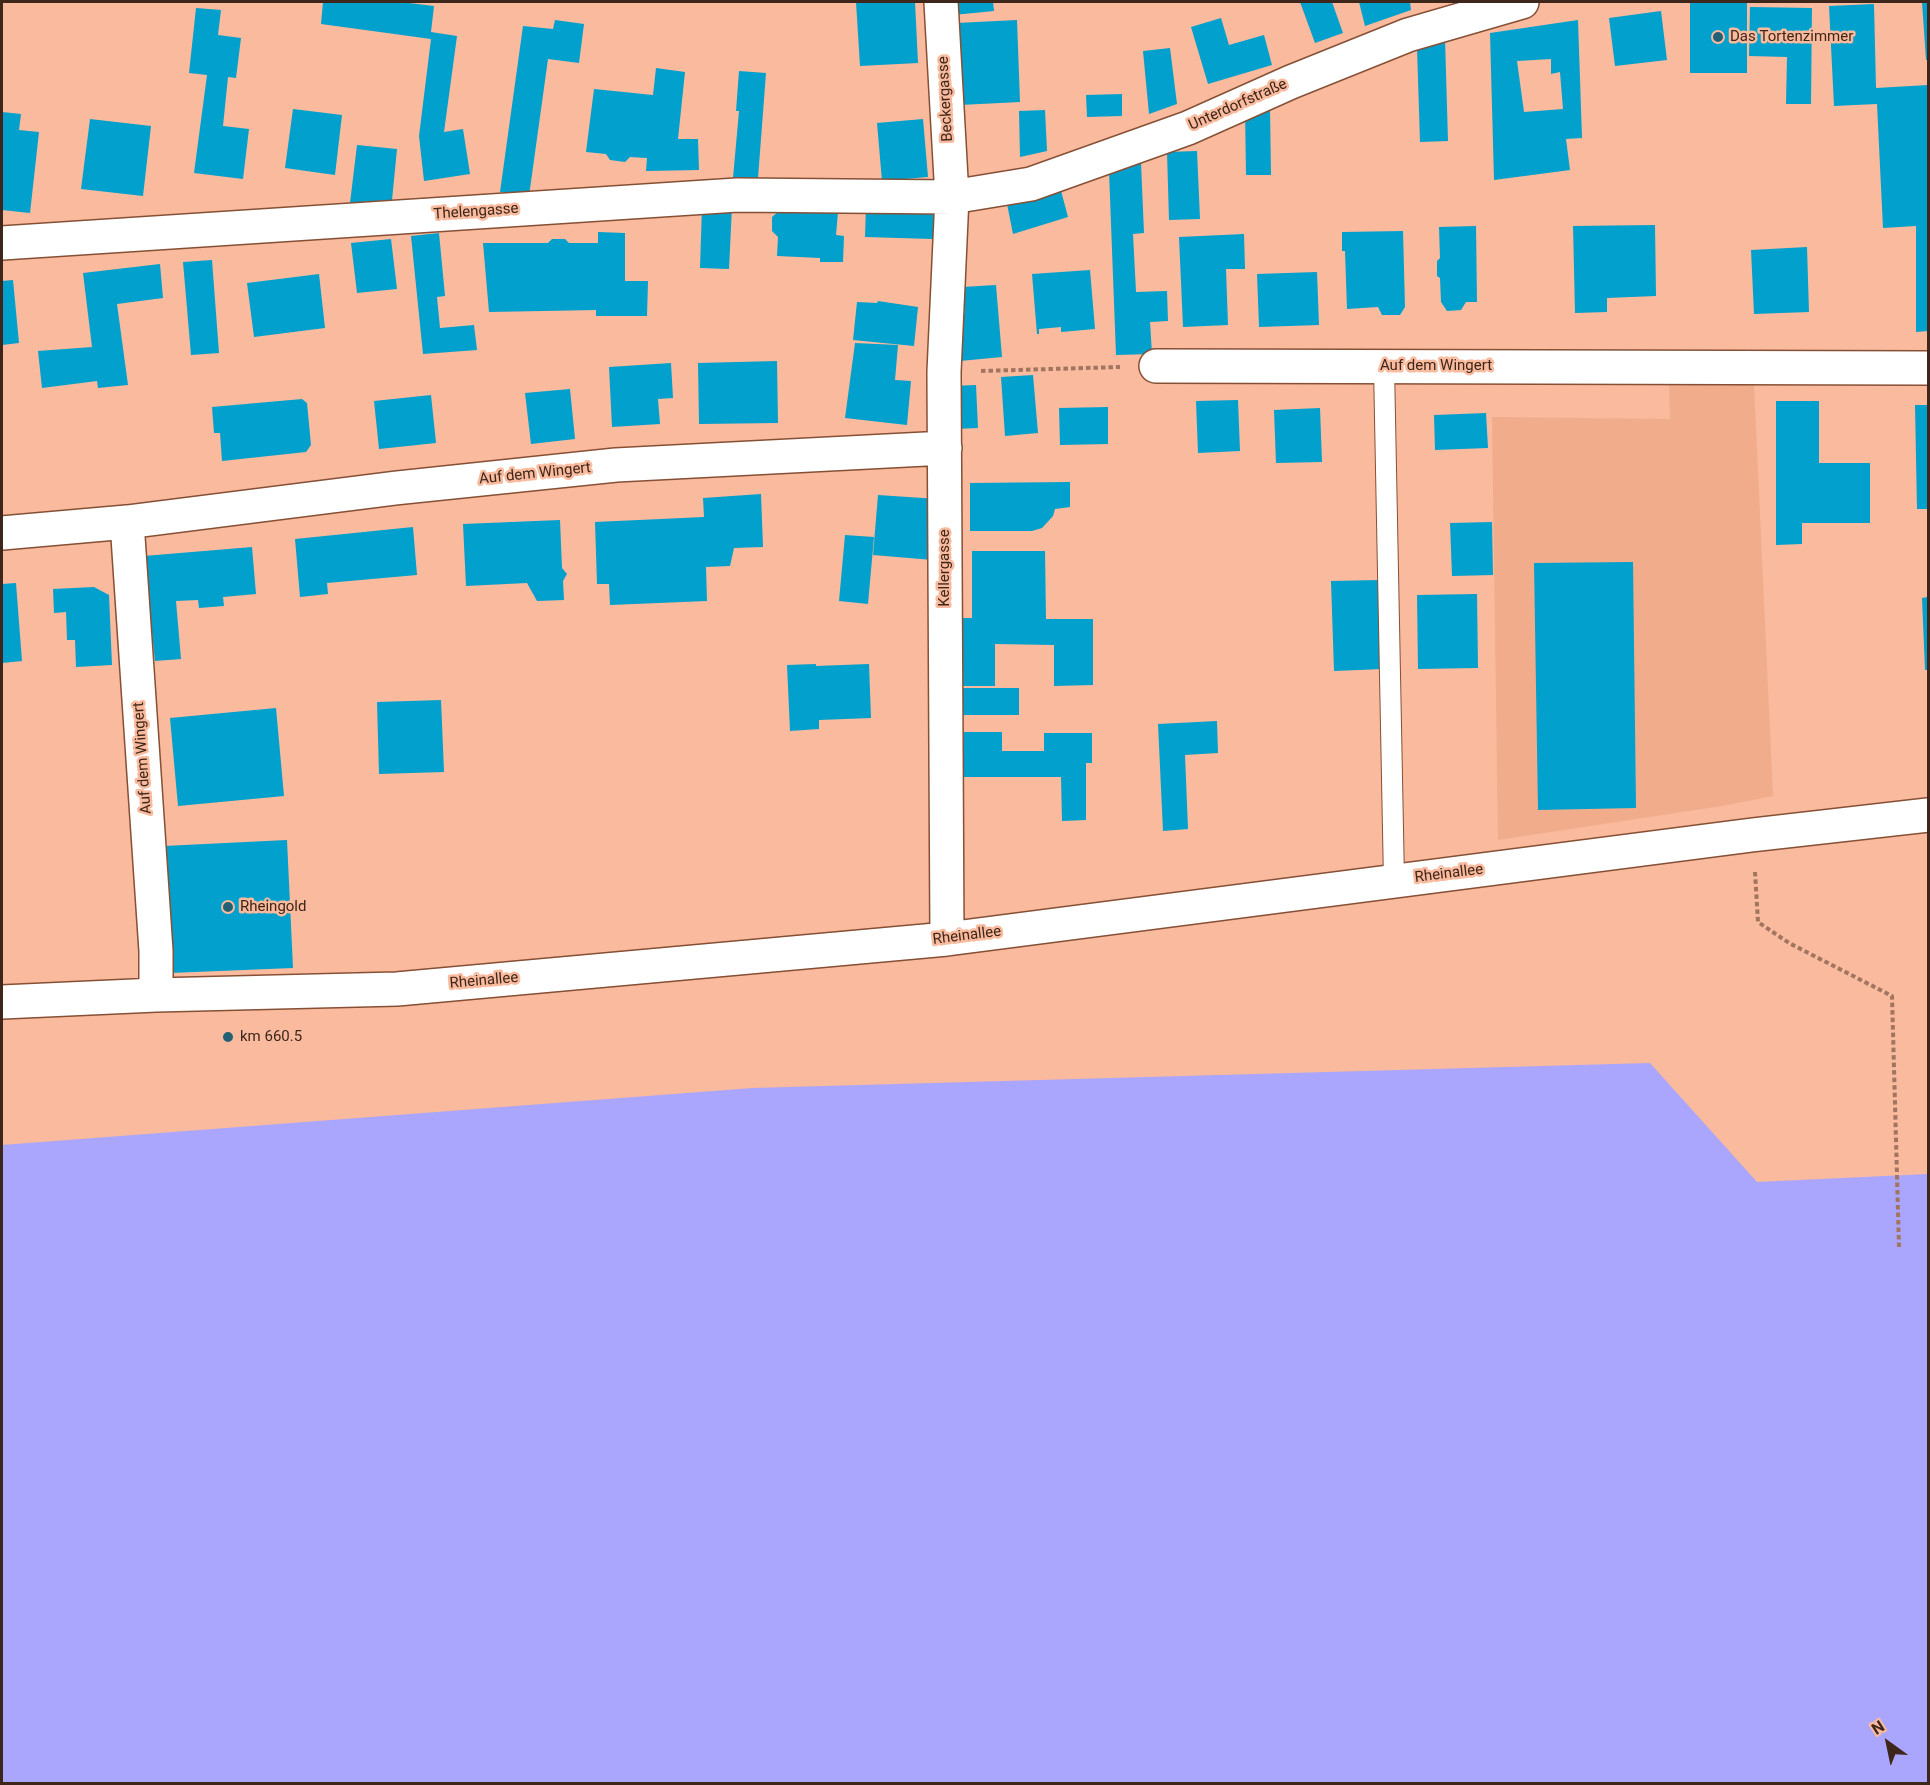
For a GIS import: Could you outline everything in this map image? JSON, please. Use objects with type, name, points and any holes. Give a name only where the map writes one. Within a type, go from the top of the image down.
[{"type":"street","name":"Beckergasse","points":[[941,2],[952,197]]},
{"type":"street","name":"Unterdorfstraße","points":[[952,197],[1031,184],[1188,128],[1291,82],[1408,35],[1522,2]]},
{"type":"street","name":"Thelengasse","points":[[2,243],[737,195],[952,197]]},
{"type":"street","name":"Kellergasse","points":[[946,939],[944,372],[952,197]]},
{"type":"street","name":"Auf dem Wingert","points":[[1156,366],[1929,368]]},
{"type":"street","name":"Auf dem Wingert","points":[[2,533],[127,522],[396,488],[616,465],[945,448]]},
{"type":"street","name":"Auf dem Wingert","points":[[127,522],[156,951],[156,995]]},
{"type":"street","name":"Rheinallee","points":[[2,1002],[156,995],[397,989],[946,939],[1929,815]]},
{"type":"lane","points":[[1384,366],[1394,881]]},
{"type":"path","points":[[944,372],[1156,366]]},
{"type":"path","points":[[1752,836],[1758,921],[1789,943],[1892,996],[1899,1248]]},
{"type":"shaded area","points":[[1669,384],[1754,385],[1773,796],[1722,806],[1498,840],[1492,417],[1670,419]]},
{"type":"shaded area","points":[[1650,1063],[1757,1182],[1928,1174],[1928,1783],[2,1783],[2,1145],[753,1088]]},
{"type":"building","points":[[323,2],[401,2],[434,6],[431,32],[457,36],[444,132],[463,129],[470,174],[424,181],[419,136],[431,39],[321,24]]},
{"type":"building","points":[[856,2],[915,2],[918,63],[860,66]]},
{"type":"building","points":[[951,2],[993,2],[994,11],[953,15]]},
{"type":"building","points":[[1300,2],[1332,2],[1343,33],[1315,43]]},
{"type":"building","points":[[1359,2],[1410,2],[1411,10],[1365,26]]},
{"type":"building","name":"Das Tortenzimmer","points":[[1690,2],[1747,2],[1747,73],[1690,73]]},
{"type":"building","points":[[1922,2],[1928,2],[1928,60],[1926,60]]},
{"type":"building","points":[[1874,4],[1876,88],[1928,85],[1928,331],[1916,332],[1916,226],[1883,228],[1877,104],[1834,106],[1829,6]]},
{"type":"building","points":[[1750,7],[1812,8],[1811,104],[1786,104],[1787,57],[1749,56]]},
{"type":"building","points":[[196,8],[221,10],[218,35],[241,38],[236,78],[228,77],[223,126],[249,129],[243,179],[194,173],[207,75],[189,73]]},
{"type":"building","points":[[1661,11],[1667,60],[1615,66],[1609,18]]},
{"type":"building","points":[[1221,18],[1229,45],[1264,35],[1272,65],[1208,84],[1191,27]]},
{"type":"building","points":[[555,20],[584,24],[579,63],[548,59],[529,196],[500,192],[523,26],[553,29]]},
{"type":"building","points":[[1017,20],[1020,102],[960,105],[957,23]]},
{"type":"building","points":[[1578,20],[1582,138],[1566,139],[1570,170],[1494,180],[1490,33]],"holes":[[[1551,59],[1551,74],[1560,72],[1563,109],[1524,112],[1517,61]]]},
{"type":"building","points":[[1445,39],[1448,141],[1420,142],[1417,48]]},
{"type":"building","points":[[1170,48],[1177,104],[1149,114],[1143,51]]},
{"type":"building","points":[[656,68],[685,72],[678,139],[698,139],[699,170],[646,171],[647,158],[630,157],[625,162],[610,160],[606,154],[586,152],[594,89],[653,95]]},
{"type":"building","points":[[739,71],[766,73],[758,178],[733,178],[739,111],[736,111]]},
{"type":"building","points":[[1122,94],[1122,116],[1087,117],[1086,95]]},
{"type":"building","points":[[1270,108],[1271,175],[1246,175],[1245,109]]},
{"type":"building","points":[[293,109],[342,115],[335,175],[285,168]]},
{"type":"building","points":[[1045,110],[1047,151],[1020,157],[1019,111]]},
{"type":"building","points":[[2,112],[21,114],[19,130],[39,132],[30,213],[2,210]]},
{"type":"building","points":[[90,119],[151,126],[143,196],[81,189]]},
{"type":"building","points":[[923,119],[928,177],[882,181],[877,123]]},
{"type":"building","points":[[357,145],[397,149],[392,200],[350,203]]},
{"type":"building","points":[[1197,151],[1200,219],[1169,220],[1167,152]]},
{"type":"building","points":[[1141,163],[1144,233],[1133,234],[1136,292],[1167,291],[1168,321],[1150,322],[1152,354],[1116,355],[1109,171]]},
{"type":"building","points":[[1060,187],[1068,217],[1013,234],[1007,204]]},
{"type":"building","points":[[702,206],[732,206],[729,269],[700,268]]},
{"type":"building","points":[[866,206],[934,209],[933,239],[865,237]]},
{"type":"building","points":[[779,211],[838,212],[836,235],[844,236],[843,262],[820,262],[820,258],[777,256],[778,237],[772,231],[772,217]]},
{"type":"building","points":[[1655,225],[1656,296],[1607,298],[1607,312],[1575,313],[1573,226]]},
{"type":"building","points":[[1476,226],[1477,302],[1466,302],[1461,310],[1447,311],[1441,302],[1440,278],[1437,276],[1437,261],[1440,258],[1439,227]]},
{"type":"building","points":[[1403,231],[1405,307],[1400,315],[1382,315],[1378,307],[1347,309],[1342,232]]},
{"type":"building","points":[[598,232],[625,233],[625,281],[648,281],[647,316],[596,316],[596,310],[489,312],[483,243],[548,243],[552,239],[565,239],[569,243],[598,243]]},
{"type":"building","points":[[439,233],[445,296],[437,297],[440,328],[474,325],[477,350],[423,354],[411,236]]},
{"type":"building","points":[[1244,234],[1245,269],[1226,269],[1228,325],[1183,327],[1179,237]]},
{"type":"building","points":[[391,239],[397,289],[357,293],[351,243]]},
{"type":"building","points":[[1807,247],[1809,312],[1754,314],[1751,250]]},
{"type":"building","points":[[212,260],[219,353],[191,355],[183,262]]},
{"type":"building","points":[[160,264],[163,298],[117,304],[128,385],[98,388],[97,381],[42,388],[38,351],[92,347],[83,273]]},
{"type":"building","points":[[1090,270],[1095,329],[1061,332],[1061,327],[1039,329],[1039,334],[1037,334],[1032,274]]},
{"type":"building","points":[[1317,272],[1319,325],[1259,327],[1257,274]]},
{"type":"building","points":[[319,274],[325,328],[254,337],[247,283]]},
{"type":"building","points":[[13,280],[19,343],[2,345],[2,281]]},
{"type":"building","points":[[996,285],[1002,357],[960,361],[959,313],[965,313],[962,287]]},
{"type":"building","points":[[878,301],[918,307],[914,346],[853,340],[857,302],[877,303]]},
{"type":"building","points":[[855,343],[898,345],[895,380],[911,381],[907,425],[845,418]]},
{"type":"building","points":[[777,361],[778,423],[699,424],[698,363]]},
{"type":"building","points":[[671,363],[673,398],[658,399],[660,424],[612,427],[609,367]]},
{"type":"building","points":[[1033,375],[1038,433],[1005,436],[1001,377]]},
{"type":"building","points":[[976,385],[978,428],[953,429],[952,386]]},
{"type":"building","points":[[570,389],[575,439],[531,444],[525,393]]},
{"type":"building","points":[[431,395],[436,443],[379,449],[374,401]]},
{"type":"building","points":[[302,399],[307,403],[311,445],[306,452],[222,461],[220,433],[214,433],[212,407]]},
{"type":"building","points":[[1238,400],[1240,451],[1198,453],[1196,401]]},
{"type":"building","points":[[1776,401],[1819,401],[1819,463],[1870,463],[1870,523],[1802,523],[1802,544],[1776,545]]},
{"type":"building","points":[[1915,405],[1928,405],[1928,509],[1917,509]]},
{"type":"building","points":[[1108,407],[1108,444],[1060,445],[1059,408]]},
{"type":"building","points":[[1320,408],[1322,462],[1276,463],[1274,410]]},
{"type":"building","points":[[1486,413],[1488,448],[1435,450],[1434,415]]},
{"type":"building","points":[[1070,482],[1070,507],[1055,509],[1053,516],[1042,528],[1032,531],[970,531],[970,483]]},
{"type":"building","points":[[761,494],[763,547],[734,548],[730,566],[706,567],[707,601],[610,605],[609,584],[597,584],[595,522],[704,517],[703,498]]},
{"type":"building","points":[[878,495],[938,499],[933,560],[873,555]]},
{"type":"building","points":[[560,520],[562,568],[567,574],[563,581],[564,600],[537,601],[527,583],[466,586],[463,524]]},
{"type":"building","points":[[1492,522],[1493,575],[1452,576],[1450,523]]},
{"type":"building","points":[[413,527],[417,575],[327,583],[328,594],[300,597],[295,539]]},
{"type":"building","points":[[845,535],[874,537],[868,604],[839,601]]},
{"type":"building","points":[[252,547],[256,594],[223,597],[224,606],[199,608],[198,600],[176,601],[181,659],[155,661],[144,556]]},
{"type":"building","points":[[972,551],[1045,551],[1046,619],[1093,619],[1093,685],[1054,686],[1054,645],[995,644],[995,686],[962,686],[963,618],[972,618]]},
{"type":"building","points":[[1633,562],[1636,808],[1538,810],[1534,563]]},
{"type":"building","points":[[1380,580],[1383,669],[1334,671],[1331,581]]},
{"type":"building","points":[[16,583],[22,661],[2,663],[2,584]]},
{"type":"building","points":[[94,587],[109,595],[112,665],[76,667],[75,640],[67,640],[66,612],[54,613],[53,589]]},
{"type":"building","points":[[1477,594],[1478,668],[1418,669],[1417,595]]},
{"type":"building","points":[[1928,597],[1928,670],[1925,670],[1922,598]]},
{"type":"building","points":[[816,664],[816,666],[869,664],[871,718],[819,720],[819,729],[790,731],[787,665]]},
{"type":"building","points":[[963,688],[1019,688],[1019,715],[963,715]]},
{"type":"building","points":[[441,700],[444,772],[379,774],[377,702]]},
{"type":"building","points":[[276,708],[284,796],[178,806],[170,718]]},
{"type":"building","points":[[1217,721],[1218,753],[1185,755],[1188,829],[1163,831],[1158,724]]},
{"type":"building","points":[[964,732],[1002,732],[1002,751],[1044,751],[1044,733],[1092,733],[1092,763],[1086,763],[1086,820],[1062,821],[1061,777],[964,777]]},
{"type":"building","name":"Rheingold","points":[[287,840],[293,968],[170,973],[164,846]]},
{"type":"place","name":"Das Tortenzimmer","points":[[1718,37]]},
{"type":"place","name":"Rheingold","points":[[228,907]]},
{"type":"place","name":"km 660.5","points":[[228,1037]]}]
